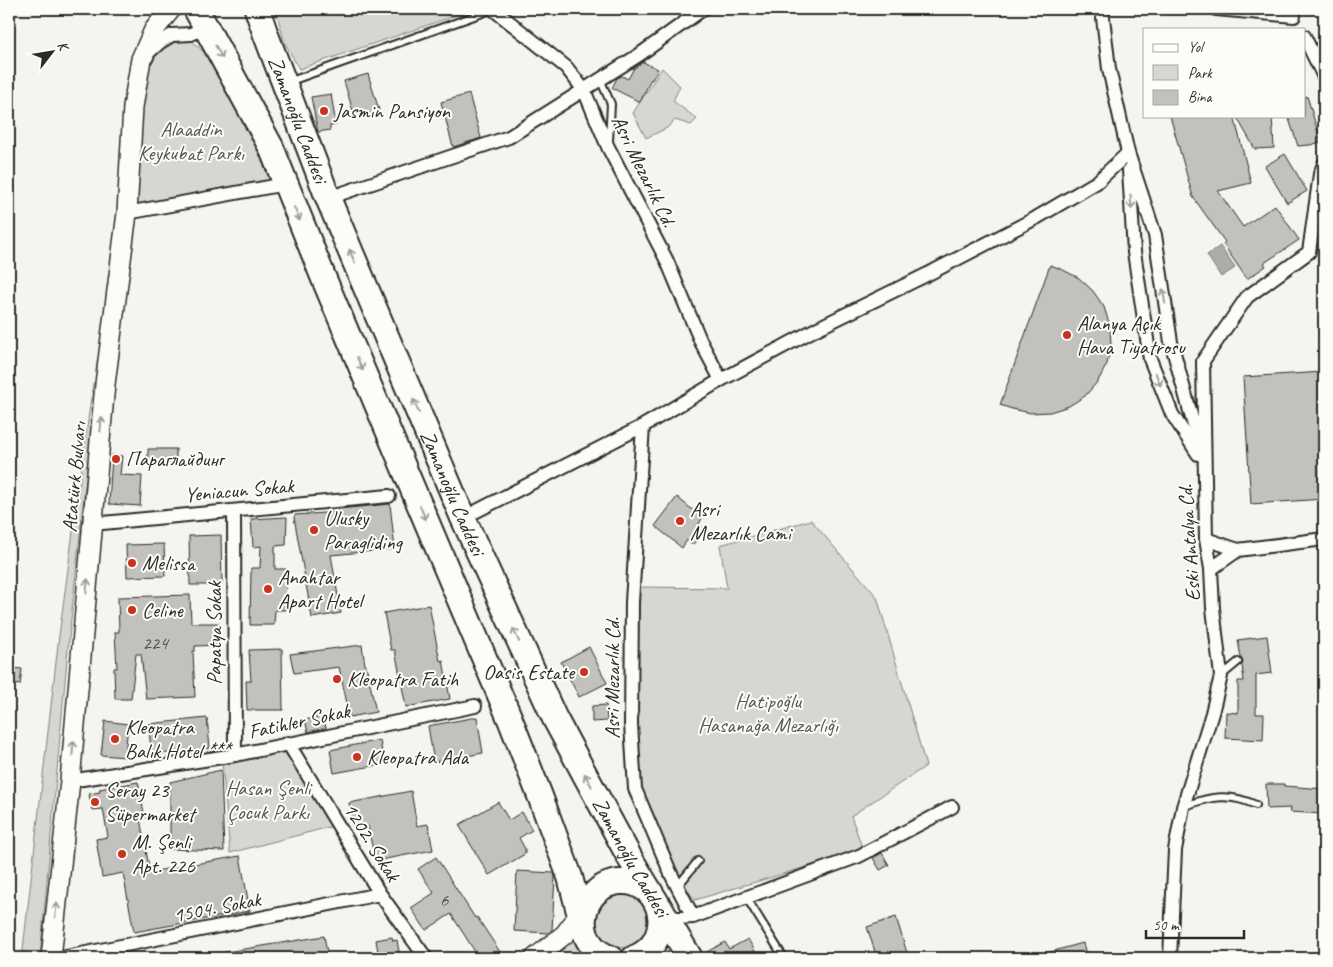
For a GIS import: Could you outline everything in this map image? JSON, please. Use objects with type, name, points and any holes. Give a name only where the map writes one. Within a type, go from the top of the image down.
[{"type":"highway","name":"Zamanoğlu Caddesi","points":[[257,9],[328,198],[463,518],[554,719],[631,860],[690,958]]},
{"type":"highway","name":"Zamanoğlu Caddesi","points":[[201,18],[271,147],[324,279],[510,719],[584,914],[587,939],[602,955]]},
{"type":"highway","points":[[584,914],[597,892],[608,885],[621,882],[634,884],[645,890],[664,915]]},
{"type":"highway","points":[[643,953],[658,936],[661,924],[660,911],[664,915]]},
{"type":"street","name":"Atatürk Bulvarı","points":[[50,958],[70,781],[105,384],[127,213],[133,107],[141,59],[154,30],[171,9]]},
{"type":"street","points":[[266,9],[266,35]]},
{"type":"street","name":"Asri Mezarlık Cd.","points":[[494,9],[566,66],[584,90],[608,147],[667,261],[701,342],[721,380]]},
{"type":"street","points":[[328,198],[509,137],[638,55],[703,9]]},
{"type":"street","points":[[1102,9],[1109,69],[1128,153],[1155,235],[1171,342],[1204,463]]},
{"type":"street","points":[[1216,9],[1294,12],[1301,28]]},
{"type":"street","points":[[139,75],[148,53],[172,35],[191,34],[201,18]]},
{"type":"street","points":[[1306,40],[1324,77]]},
{"type":"street","points":[[463,518],[644,426],[721,380],[816,329],[1036,218],[1097,182],[1128,153]]},
{"type":"street","points":[[1128,153],[1134,252],[1150,359],[1172,414],[1204,463]]},
{"type":"street","name":"Eski Antalya Cd.","points":[[1170,958],[1175,850],[1184,807],[1221,676],[1211,569],[1206,539],[1203,362],[1247,297],[1309,252],[1320,174],[1324,164]]},
{"type":"street","points":[[127,213],[285,184]]},
{"type":"street","name":"Asri Mezarlık Cd.","points":[[644,426],[632,602],[631,724],[635,789],[671,874],[680,888],[693,917]]},
{"type":"street","name":"Yeniacun Sokak","points":[[92,524],[389,496]]},
{"type":"street","name":"Papatya Sokak","points":[[234,511],[235,754]]},
{"type":"street","points":[[1206,539],[1238,550],[1324,538]]},
{"type":"street","points":[[1211,569],[1238,550]]},
{"type":"street","name":"Fatihler Sokak","points":[[70,781],[235,754],[475,706]]},
{"type":"street","name":"1202. Sokak","points":[[288,743],[380,894],[426,958]]},
{"type":"street","points":[[664,915],[678,918],[693,917],[859,856],[952,807]]},
{"type":"street","name":"1504. Sokak","points":[[61,958],[380,894]]},
{"type":"street","points":[[535,958],[565,934],[584,914]]},
{"type":"street","points":[[664,915],[693,917]]},
{"type":"street","points":[[643,953],[664,915]]},
{"type":"lane","points":[[284,84],[494,9]]},
{"type":"lane","points":[[600,80],[611,104],[608,147]]},
{"type":"lane","points":[[1221,676],[1238,662]]},
{"type":"lane","points":[[1184,807],[1203,799],[1223,797],[1243,799],[1256,805]]},
{"type":"lane","points":[[680,888],[681,882],[698,861]]},
{"type":"lane","points":[[746,897],[784,958]]},
{"type":"green space","points":[[276,9],[470,9],[466,12],[299,69],[284,41]]},
{"type":"green space","name":"Alaaddin Keykubat Parkı","points":[[174,40],[191,40],[205,53],[277,182],[132,207],[136,108],[152,56]]},
{"type":"green space","points":[[662,68],[680,86],[673,101],[697,119],[691,125],[675,120],[667,128],[646,138],[633,113]]},
{"type":"green space","points":[[93,383],[96,383],[68,648],[40,958],[22,958],[59,636]]},
{"type":"green space","name":"Hatipoğlu Hasanağa Mezarlığı","points":[[811,520],[877,597],[926,766],[851,816],[863,850],[695,900],[681,882],[643,797],[638,765],[633,678],[638,587],[727,588],[720,545]]},
{"type":"green space","name":"Hasan Şenli Çocuk Parkı","points":[[286,748],[333,826],[230,853],[222,761]]},
{"type":"green space","points":[[617,894],[627,894],[637,898],[645,906],[649,921],[645,936],[637,944],[627,948],[617,948],[607,944],[599,936],[595,926],[595,916],[599,906],[607,898]]},
{"type":"green space","points":[[579,935],[587,954],[573,958],[551,958],[561,951]]},
{"type":"shaded area","points":[[1220,246],[1235,268],[1221,277],[1207,255]]},
{"type":"building","points":[[643,62],[658,69],[640,102],[612,88],[617,78],[622,76],[628,79],[634,68]]},
{"type":"building","points":[[368,74],[379,110],[355,118],[344,81]]},
{"type":"building","name":"Jasmin Pansiyon","points":[[331,94],[336,125],[330,126],[330,130],[318,132],[311,97]]},
{"type":"building","points":[[469,94],[481,138],[453,147],[441,102]]},
{"type":"building","points":[[1306,96],[1321,142],[1298,146],[1289,118],[1306,118]]},
{"type":"building","points":[[1171,118],[1235,118],[1251,183],[1218,191],[1243,227],[1275,205],[1299,240],[1264,263],[1266,266],[1247,279],[1223,244],[1225,242],[1193,197]]},
{"type":"building","points":[[1237,118],[1272,118],[1274,148],[1255,149]]},
{"type":"building","points":[[1285,154],[1307,191],[1287,203],[1265,166]]},
{"type":"building","name":"Alanya Açık Hava Tiyatrosu","points":[[1050,265],[1079,278],[1093,291],[1104,307],[1110,326],[1111,345],[1107,364],[1098,381],[1085,396],[1069,406],[1050,412],[1031,413],[1000,405]]},
{"type":"building","points":[[1324,372],[1324,499],[1251,504],[1243,377]]},
{"type":"building","points":[[148,449],[176,449],[176,464],[148,465]]},
{"type":"building","points":[[112,455],[122,456],[120,475],[142,476],[140,506],[109,504]]},
{"type":"building","name":"Asri Mezarlık Cami","points":[[677,497],[702,518],[699,524],[706,531],[692,545],[687,540],[682,548],[655,526]]},
{"type":"building","points":[[390,504],[395,549],[331,555],[341,613],[312,618],[295,515],[339,512],[338,509]]},
{"type":"building","name":"Anahtar Apart Hotel","points":[[287,517],[286,545],[275,546],[275,569],[286,569],[285,610],[275,610],[274,625],[250,625],[251,568],[260,568],[261,546],[253,547],[251,519]]},
{"type":"building","points":[[221,535],[222,585],[190,585],[189,536]]},
{"type":"building","points":[[164,544],[165,576],[127,577],[126,545]]},
{"type":"building","points":[[190,595],[191,623],[219,623],[219,645],[195,646],[195,651],[193,651],[195,697],[146,699],[141,654],[136,654],[131,699],[115,699],[114,668],[117,668],[115,632],[119,632],[118,597]]},
{"type":"building","points":[[429,605],[440,661],[443,660],[450,699],[406,707],[395,650],[391,650],[384,613]]},
{"type":"building","points":[[1267,636],[1272,673],[1256,675],[1256,714],[1264,714],[1263,740],[1225,738],[1226,712],[1238,713],[1238,681],[1244,681],[1243,662],[1238,640]]},
{"type":"building","points":[[362,645],[376,712],[350,717],[339,667],[294,673],[290,654]]},
{"type":"building","name":"Oasis Estate","points":[[589,647],[607,683],[579,697],[561,662]]},
{"type":"building","points":[[282,649],[283,710],[247,710],[246,681],[251,681],[249,650]]},
{"type":"building","points":[[11,668],[22,669],[20,685],[9,683]]},
{"type":"building","points":[[606,705],[607,721],[592,722],[592,706]]},
{"type":"building","points":[[323,716],[326,728],[308,732],[305,720]]},
{"type":"building","points":[[477,717],[483,753],[434,762],[428,726]]},
{"type":"building","points":[[207,718],[210,748],[152,755],[148,724]]},
{"type":"building","points":[[105,721],[128,724],[125,757],[101,755]]},
{"type":"building","name":"Kleopatra Ada","points":[[380,740],[384,764],[334,773],[330,750]]},
{"type":"building","points":[[221,770],[224,851],[170,849],[170,782]]},
{"type":"building","points":[[138,782],[145,818],[140,819],[150,872],[240,856],[250,911],[134,932],[123,873],[102,877],[96,839],[108,837],[103,809],[92,810],[89,794],[100,792],[99,789]]},
{"type":"building","points":[[1266,784],[1284,784],[1284,786],[1324,789],[1324,814],[1290,812],[1291,808],[1267,809]]},
{"type":"building","points":[[411,791],[417,826],[428,824],[433,850],[375,861],[368,826],[354,828],[349,803]]},
{"type":"building","points":[[498,802],[509,820],[522,812],[532,830],[519,838],[525,849],[525,854],[489,875],[459,825]]},
{"type":"building","points":[[882,853],[889,865],[880,870],[873,858]]},
{"type":"building","points":[[436,857],[475,918],[477,917],[504,958],[479,958],[451,914],[426,930],[411,908],[434,893],[418,869]]},
{"type":"building","points":[[517,871],[554,873],[552,930],[548,933],[514,931]]},
{"type":"building","points":[[896,917],[907,953],[891,958],[877,958],[867,927]]},
{"type":"building","points":[[324,936],[328,958],[221,958],[220,953]]},
{"type":"building","points":[[392,937],[393,941],[397,940],[400,958],[379,958],[376,940]]},
{"type":"building","points":[[748,939],[755,951],[742,958],[704,958],[703,954],[725,942],[729,949]]},
{"type":"building","points":[[1083,943],[1087,958],[1040,958],[1039,955]]},
{"type":"place","name":"Jasmin Pansiyon","points":[[324,111]]},
{"type":"place","name":"Alanya Açık Hava Tiyatrosu","points":[[1067,335]]},
{"type":"place","name":"Параглайдинг","points":[[116,459]]},
{"type":"place","name":"Asri Mezarlık Cami","points":[[680,521]]},
{"type":"place","name":"Ulusky Paragliding","points":[[314,530]]},
{"type":"place","name":"Melissa","points":[[132,563]]},
{"type":"place","name":"Anahtar Apart Hotel","points":[[268,589]]},
{"type":"place","name":"Celine","points":[[132,610]]},
{"type":"place","name":"Oasis Estate","points":[[584,672]]},
{"type":"place","name":"Kleopatra Fatih","points":[[337,679]]},
{"type":"place","name":"Kleopatra Balık Hotel ***","points":[[115,739]]},
{"type":"place","name":"Kleopatra Ada","points":[[357,757]]},
{"type":"place","name":"Seray 23 Süpermarket","points":[[95,802]]},
{"type":"place","name":"M. Şenli Apt. 226","points":[[122,854]]}]
